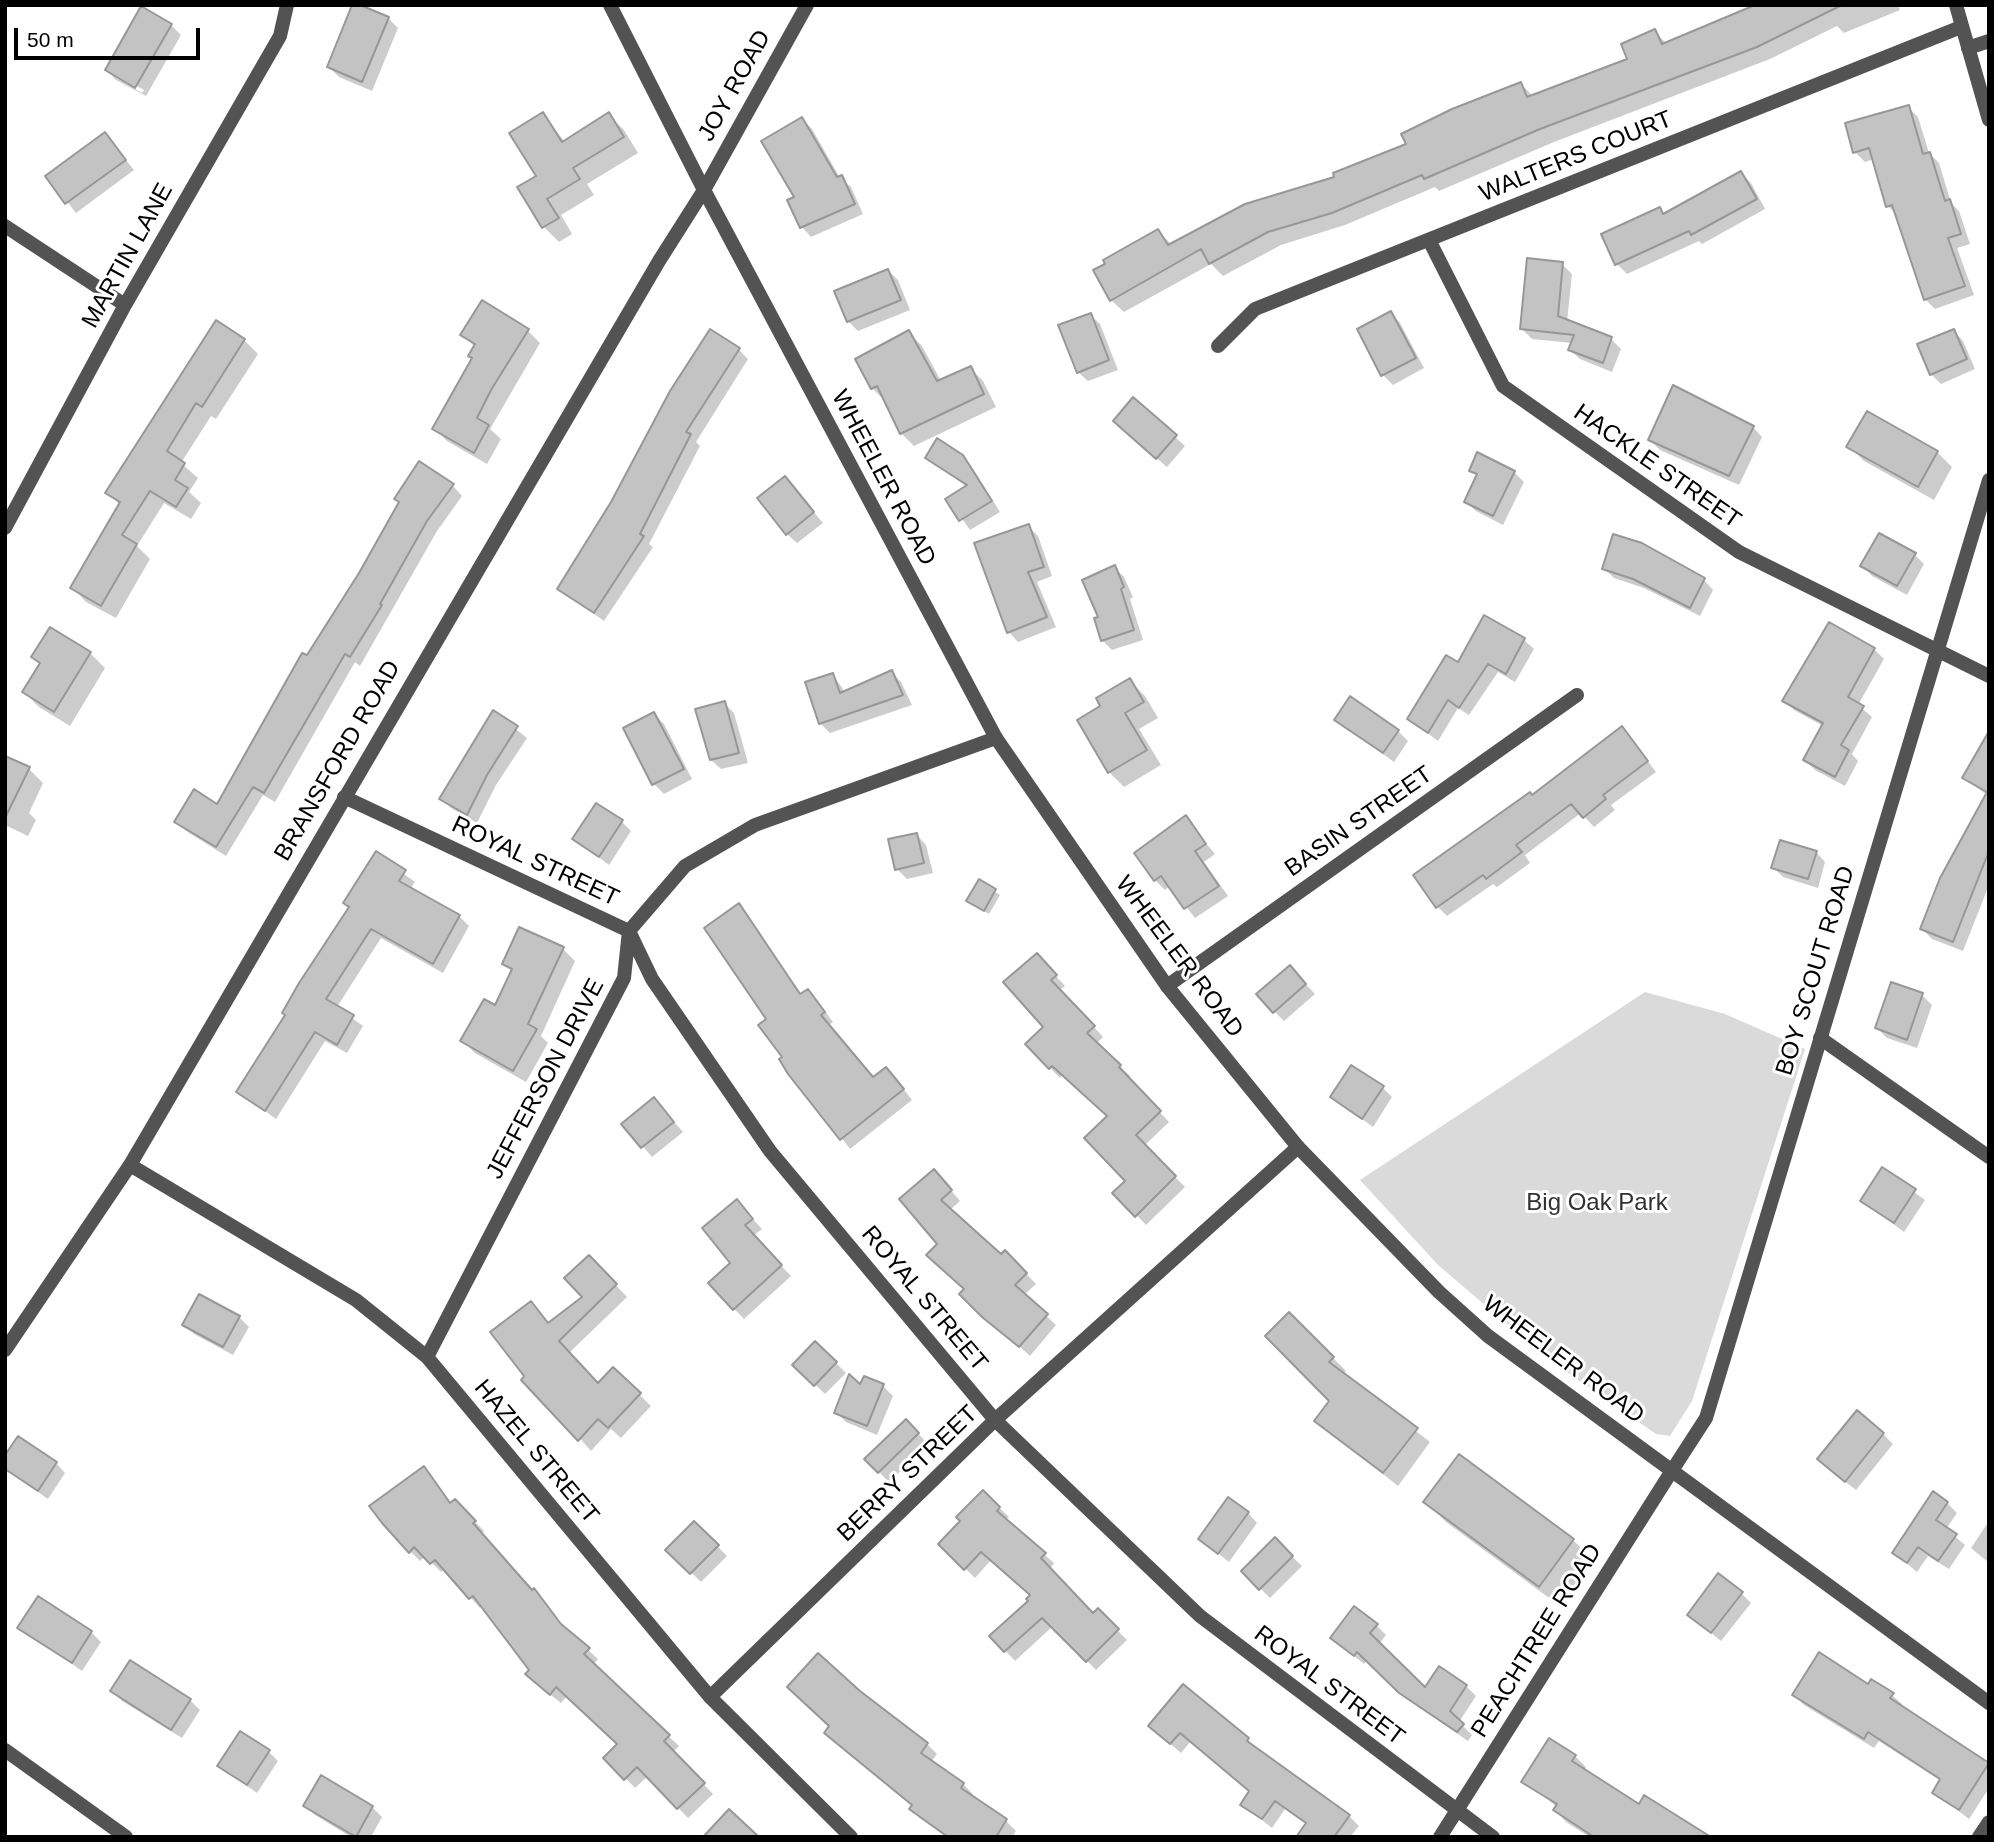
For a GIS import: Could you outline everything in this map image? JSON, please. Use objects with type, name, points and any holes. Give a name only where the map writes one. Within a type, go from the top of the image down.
[{"type":"street","name":"MARTIN LANE","points":[[5,528],[125,305],[280,36],[287,5]]},
{"type":"street","name":"WHEELER ROAD","points":[[610,5],[704,190],[996,738],[1167,986],[1298,1147],[1438,1292],[1488,1336],[1989,1703]]},
{"type":"street","name":"JOY ROAD","points":[[704,190],[807,5]]},
{"type":"street","points":[[1956,5],[1989,120]]},
{"type":"street","name":"WALTERS COURT","points":[[1218,346],[1255,309],[1961,27]]},
{"type":"street","points":[[1968,48],[1989,41]]},
{"type":"street","name":"BRANSFORD ROAD","points":[[5,1350],[130,1165],[659,261],[704,190]]},
{"type":"street","points":[[5,226],[125,305]]},
{"type":"street","name":"HACKLE STREET","points":[[1429,240],[1503,386],[1739,552],[1989,676]]},
{"type":"street","name":"BOY SCOUT ROAD","points":[[1672,1469],[1706,1418],[1989,480]]},
{"type":"street","name":"BASIN STREET","points":[[1167,986],[1577,695]]},
{"type":"street","points":[[629,931],[685,866],[755,825],[996,738]]},
{"type":"street","name":"ROYAL STREET","points":[[344,797],[629,931],[652,979],[770,1150],[995,1420],[1200,1616],[1493,1837]]},
{"type":"street","name":"JEFFERSON DRIVE","points":[[427,1357],[624,978],[629,931]]},
{"type":"street","points":[[1820,1038],[1989,1157]]},
{"type":"street","name":"BERRY STREET","points":[[710,1697],[995,1420],[1298,1147]]},
{"type":"street","name":"HAZEL STREET","points":[[130,1165],[356,1300],[427,1357],[710,1697],[851,1837]]},
{"type":"street","name":"PEACHTREE ROAD","points":[[1440,1837],[1672,1469]]},
{"type":"street","points":[[5,1750],[126,1837]]},
{"type":"street","points":[[1979,1837],[1989,1822]]},
{"type":"green space","name":"Big Oak Park","points":[[1645,992],[1725,1014],[1805,1049],[1692,1401],[1670,1436],[1656,1434],[1548,1359],[1438,1265],[1360,1180]]},
{"type":"building","points":[[352,5],[360,5],[389,17],[362,82],[327,67]]},
{"type":"building","points":[[1755,5],[1842,5],[1757,47],[1540,129],[1424,179],[1422,175],[1332,213],[1268,232],[1209,264],[1201,249],[1110,301],[1093,270],[1105,264],[1103,260],[1158,229],[1168,245],[1245,204],[1334,177],[1333,173],[1406,144],[1401,134],[1452,109],[1521,82],[1527,97],[1627,59],[1621,44],[1655,29],[1662,44]]},
{"type":"building","points":[[141,6],[172,24],[135,88],[105,70]]},
{"type":"building","points":[[1909,105],[1923,154],[1930,152],[1945,201],[1950,199],[1961,234],[1948,238],[1965,286],[1924,300],[1892,205],[1886,207],[1869,148],[1853,153],[1845,123]]},
{"type":"building","points":[[543,112],[562,142],[609,112],[624,137],[573,168],[580,179],[547,199],[559,218],[542,228],[517,187],[536,176],[509,133]]},
{"type":"building","points":[[802,117],[837,177],[842,175],[855,204],[800,228],[787,200],[794,197],[761,141]]},
{"type":"building","points":[[105,132],[126,160],[65,204],[45,176]]},
{"type":"building","points":[[1741,171],[1757,199],[1691,235],[1689,231],[1615,265],[1601,234],[1660,207],[1663,214]]},
{"type":"building","points":[[1527,258],[1563,262],[1558,316],[1612,337],[1603,363],[1568,350],[1574,335],[1520,329]]},
{"type":"building","points":[[888,269],[901,300],[847,322],[834,291]]},
{"type":"building","points":[[482,300],[529,329],[477,418],[489,425],[474,453],[432,429],[472,358],[468,356],[475,344],[460,335]]},
{"type":"building","points":[[1391,311],[1416,358],[1381,376],[1357,329]]},
{"type":"building","points":[[1091,313],[1109,360],[1077,373],[1058,325]]},
{"type":"building","points":[[216,320],[245,339],[202,407],[196,403],[167,451],[185,463],[175,480],[188,488],[176,507],[150,491],[122,535],[137,544],[101,606],[70,588],[120,502],[105,493]]},
{"type":"building","points":[[710,329],[740,348],[686,432],[691,434],[640,534],[644,536],[594,613],[557,589],[611,502],[670,391]]},
{"type":"building","points":[[1954,329],[1967,359],[1930,375],[1917,344]]},
{"type":"building","points":[[909,330],[937,381],[971,366],[984,394],[900,434],[877,386],[871,389],[855,359]]},
{"type":"building","points":[[1673,385],[1754,426],[1729,476],[1648,440]]},
{"type":"building","points":[[1133,397],[1177,435],[1156,459],[1113,421]]},
{"type":"building","points":[[1867,411],[1938,451],[1918,487],[1846,447]]},
{"type":"building","points":[[937,438],[963,455],[992,501],[959,521],[945,499],[967,485],[925,458]]},
{"type":"building","points":[[1477,452],[1515,471],[1493,516],[1464,502],[1477,474],[1469,471]]},
{"type":"building","points":[[419,461],[454,484],[427,521],[380,604],[382,605],[350,657],[345,654],[264,793],[253,787],[216,847],[174,822],[194,789],[217,804],[302,653],[307,655],[359,573],[399,502],[394,499]]},
{"type":"building","points":[[785,476],[814,512],[786,535],[757,498]]},
{"type":"building","points":[[1029,524],[1044,567],[1028,572],[1047,617],[1007,633],[974,543]]},
{"type":"building","points":[[1879,533],[1916,553],[1897,586],[1860,566]]},
{"type":"building","points":[[1613,534],[1642,543],[1705,578],[1690,608],[1633,579],[1602,569]]},
{"type":"building","points":[[1115,565],[1124,587],[1121,589],[1134,630],[1101,641],[1094,618],[1098,617],[1082,580]]},
{"type":"building","points":[[1484,615],[1525,638],[1506,674],[1488,664],[1459,708],[1448,700],[1428,733],[1407,719],[1446,655],[1458,662]]},
{"type":"building","points":[[1829,622],[1875,648],[1848,697],[1864,706],[1841,745],[1849,750],[1835,777],[1803,760],[1823,723],[1782,701]]},
{"type":"building","points":[[50,627],[91,652],[54,712],[22,692],[40,663],[31,657]]},
{"type":"building","points":[[892,670],[903,695],[819,724],[805,682],[833,673],[840,693]]},
{"type":"building","points":[[1130,678],[1144,702],[1125,713],[1147,750],[1108,773],[1077,720],[1100,706],[1096,698]]},
{"type":"building","points":[[1350,696],[1399,730],[1383,753],[1334,720]]},
{"type":"building","points":[[725,701],[739,753],[710,760],[695,709]]},
{"type":"building","points":[[493,710],[518,726],[487,775],[467,815],[439,799]]},
{"type":"building","points":[[654,712],[684,769],[652,785],[623,728]]},
{"type":"building","points":[[1622,726],[1648,761],[1603,795],[1606,799],[1583,818],[1571,804],[1516,845],[1522,852],[1486,879],[1483,875],[1436,908],[1413,875],[1530,792],[1532,795]]},
{"type":"building","points":[[1989,731],[1989,851],[1953,942],[1920,929],[1940,878],[1987,792],[1962,778]]},
{"type":"building","points":[[5,756],[30,767],[5,818]]},
{"type":"building","points":[[596,803],[623,820],[599,857],[572,839]]},
{"type":"building","points":[[1186,815],[1206,844],[1195,851],[1219,886],[1184,909],[1161,876],[1154,881],[1134,853]]},
{"type":"building","points":[[917,833],[924,863],[895,870],[888,839]]},
{"type":"building","points":[[1780,840],[1817,851],[1808,879],[1771,868]]},
{"type":"building","points":[[376,851],[406,870],[399,881],[460,915],[433,964],[371,929],[326,999],[354,1015],[337,1045],[315,1032],[265,1111],[236,1092],[285,1015],[282,1013],[299,983],[349,907],[343,903]]},
{"type":"building","points":[[979,879],[996,889],[984,911],[966,901]]},
{"type":"building","points":[[739,903],[800,994],[808,989],[825,1012],[821,1015],[873,1077],[886,1067],[904,1089],[840,1140],[788,1074],[779,1059],[782,1057],[758,1025],[766,1019],[704,928]]},
{"type":"building","points":[[519,927],[564,947],[528,1024],[537,1029],[513,1071],[460,1041],[484,999],[495,1005],[512,969],[502,964]]},
{"type":"building","points":[[1037,953],[1057,975],[1051,980],[1095,1026],[1087,1033],[1121,1065],[1119,1067],[1161,1111],[1136,1135],[1176,1176],[1135,1217],[1112,1193],[1125,1181],[1084,1138],[1107,1116],[1052,1066],[1049,1069],[1025,1044],[1043,1027],[1003,982]]},
{"type":"building","points":[[1290,965],[1306,984],[1273,1013],[1256,994]]},
{"type":"building","points":[[1891,982],[1923,993],[1907,1040],[1875,1028]]},
{"type":"building","points":[[1351,1065],[1384,1086],[1362,1119],[1330,1097]]},
{"type":"building","points":[[654,1097],[674,1122],[641,1148],[621,1124]]},
{"type":"building","points":[[1882,1167],[1916,1189],[1894,1223],[1860,1201]]},
{"type":"building","points":[[934,1169],[952,1190],[941,1200],[1001,1254],[1005,1250],[1027,1273],[1015,1285],[1048,1314],[1019,1347],[982,1317],[959,1294],[964,1289],[926,1255],[937,1244],[899,1199]]},
{"type":"building","points":[[737,1199],[753,1219],[745,1225],[782,1265],[733,1310],[708,1283],[730,1263],[702,1228]]},
{"type":"building","points":[[589,1255],[617,1284],[559,1341],[598,1383],[613,1367],[641,1393],[608,1428],[598,1419],[578,1441],[521,1380],[524,1376],[490,1332],[531,1301],[548,1323],[582,1297],[564,1278]]},
{"type":"building","points":[[199,1294],[240,1316],[223,1347],[182,1325]]},
{"type":"building","points":[[1289,1312],[1334,1357],[1329,1362],[1418,1428],[1383,1473],[1314,1421],[1329,1401],[1265,1336]]},
{"type":"building","points":[[815,1341],[837,1362],[814,1386],[792,1365]]},
{"type":"building","points":[[849,1374],[860,1384],[864,1376],[884,1384],[867,1426],[834,1413]]},
{"type":"building","points":[[1857,1410],[1884,1433],[1845,1482],[1817,1459]]},
{"type":"building","points":[[906,1419],[919,1433],[878,1473],[864,1459]]},
{"type":"building","points":[[18,1436],[57,1462],[38,1491],[5,1469],[5,1455]]},
{"type":"building","points":[[1459,1454],[1574,1539],[1539,1587],[1423,1502]]},
{"type":"building","points":[[424,1466],[450,1503],[455,1499],[532,1590],[534,1588],[561,1624],[590,1648],[584,1654],[670,1735],[664,1741],[705,1783],[677,1809],[637,1767],[624,1780],[603,1758],[617,1744],[556,1687],[550,1695],[525,1674],[529,1670],[473,1596],[469,1599],[435,1560],[430,1564],[414,1547],[409,1553],[369,1506]]},
{"type":"building","points":[[983,1490],[1000,1507],[997,1511],[1046,1553],[1041,1558],[1093,1613],[1098,1608],[1119,1629],[1086,1662],[1042,1618],[1004,1652],[989,1636],[1028,1601],[1026,1599],[1030,1595],[981,1552],[964,1570],[938,1544],[960,1521],[956,1517]]},
{"type":"building","points":[[1933,1491],[1948,1502],[1936,1520],[1957,1534],[1938,1561],[1918,1547],[1907,1563],[1892,1553]]},
{"type":"building","points":[[1228,1497],[1249,1512],[1218,1554],[1198,1539]]},
{"type":"building","points":[[694,1521],[719,1545],[690,1574],[665,1550]]},
{"type":"building","points":[[1275,1537],[1293,1556],[1259,1590],[1241,1571]]},
{"type":"building","points":[[1718,1573],[1743,1592],[1711,1633],[1687,1615]]},
{"type":"building","points":[[38,1596],[92,1631],[72,1663],[17,1628]]},
{"type":"building","points":[[1354,1606],[1378,1624],[1370,1633],[1425,1687],[1439,1666],[1467,1685],[1450,1711],[1464,1724],[1457,1732],[1399,1693],[1357,1652],[1354,1656],[1330,1638]]},
{"type":"building","points":[[1819,1652],[1868,1684],[1871,1679],[1894,1693],[1890,1698],[1989,1763],[1959,1810],[1932,1793],[1940,1779],[1868,1732],[1864,1739],[1792,1695]]},
{"type":"building","points":[[818,1653],[860,1691],[928,1743],[921,1753],[964,1783],[961,1788],[1007,1819],[996,1837],[948,1837],[909,1809],[912,1805],[824,1733],[829,1726],[787,1687]]},
{"type":"building","points":[[130,1660],[191,1699],[171,1730],[110,1691]]},
{"type":"building","points":[[1183,1684],[1249,1738],[1247,1741],[1350,1815],[1334,1837],[1296,1837],[1306,1823],[1275,1801],[1262,1819],[1240,1805],[1249,1791],[1180,1733],[1170,1744],[1148,1726]]},
{"type":"building","points":[[240,1731],[270,1750],[247,1785],[217,1766]]},
{"type":"building","points":[[1549,1738],[1576,1755],[1572,1761],[1639,1804],[1644,1795],[1711,1837],[1594,1837],[1553,1810],[1557,1804],[1521,1782]]},
{"type":"building","points":[[321,1775],[373,1806],[356,1837],[303,1806]]},
{"type":"building","points":[[729,1809],[759,1837],[703,1837]]}]
